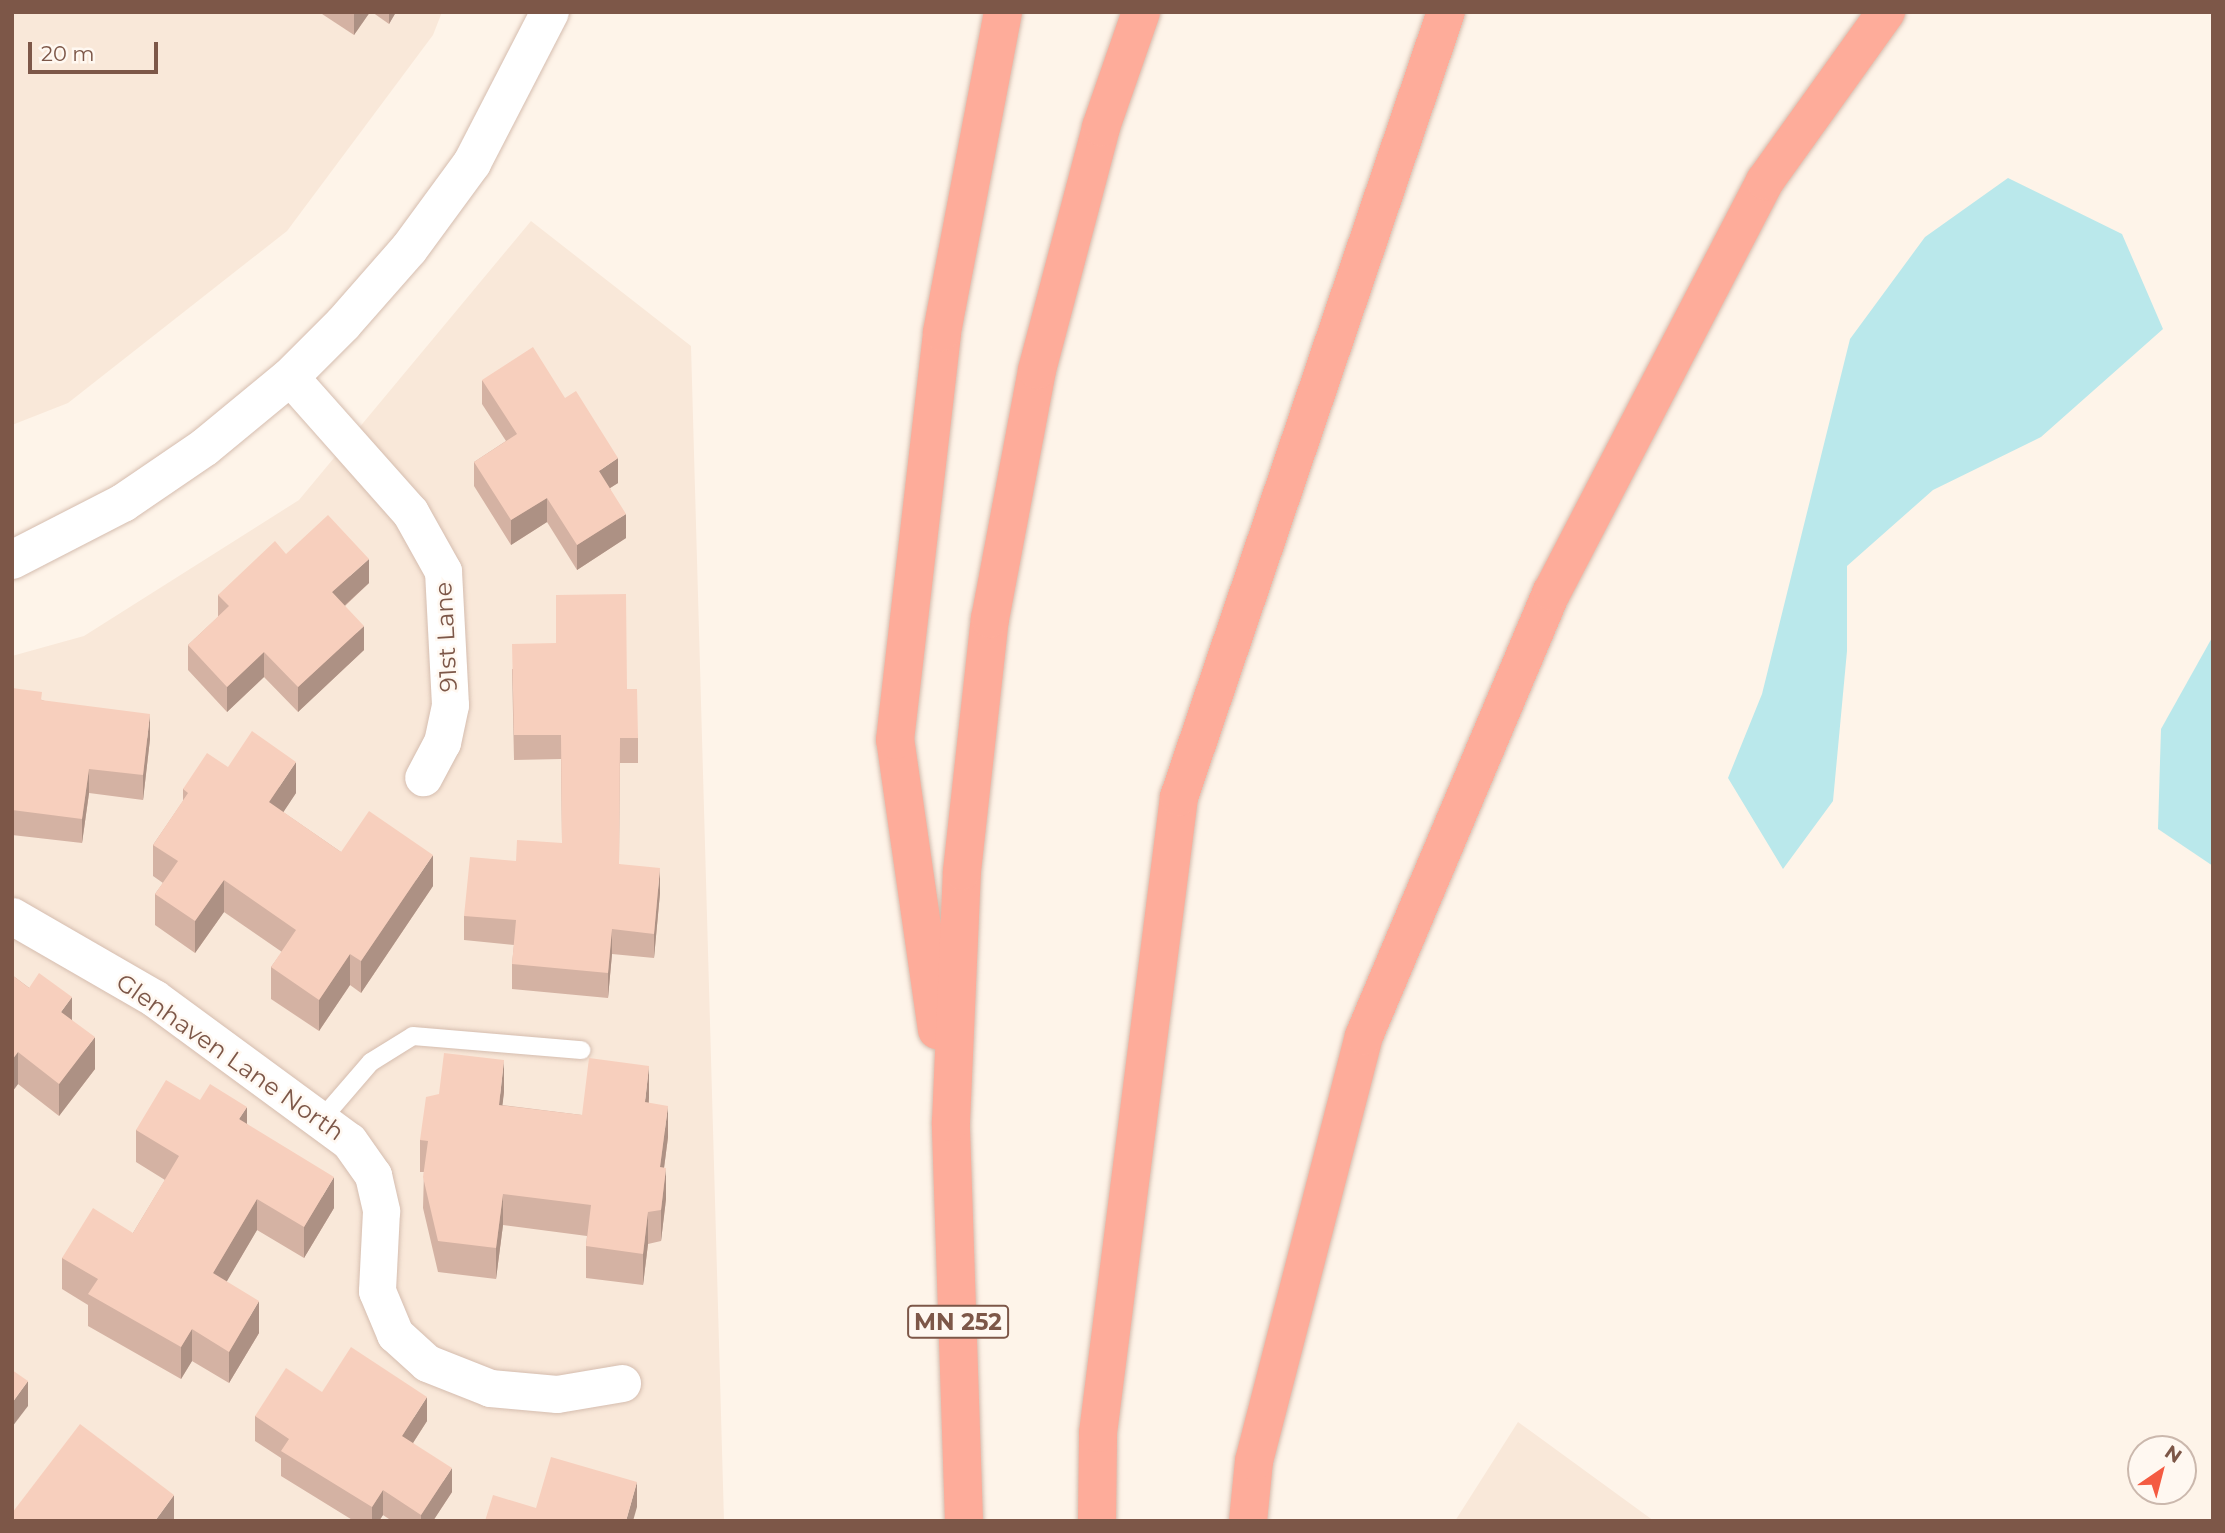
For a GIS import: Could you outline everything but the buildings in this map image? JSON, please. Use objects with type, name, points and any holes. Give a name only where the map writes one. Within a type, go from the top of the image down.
[{"type":"highway","points":[[951,1122],[895,740],[942,332],[1003,12]]},
{"type":"highway","points":[[951,1122],[962,871],[990,619],[1037,370],[1101,127],[1141,12]]},
{"type":"highway","points":[[1097,1521],[1098,1433],[1179,797],[1447,12]]},
{"type":"highway","points":[[1248,1521],[1254,1461],[1369,1023],[1552,592],[1765,181],[1886,12]]},
{"type":"highway","name":"MN 252","points":[[951,1122],[964,1521]]},
{"type":"street","points":[[12,561],[122,503],[205,447],[289,377],[400,259],[472,163],[550,12]]},
{"type":"street","name":"91st Lane","points":[[289,377],[410,512],[443,571],[450,705],[442,742],[423,777]]},
{"type":"street","name":"Glenhaven Lane North","points":[[12,916],[154,998],[349,1141],[373,1175],[382,1211],[377,1291],[395,1334],[427,1363],[490,1388],[557,1394],[622,1383]]},
{"type":"lane","points":[[320,1121],[371,1062],[413,1036],[581,1050]]},
{"type":"shaded area","points":[[12,12],[442,12],[433,35],[287,231],[68,403],[12,425]]},
{"type":"shaded area","points":[[531,221],[691,346],[724,1521],[12,1521],[12,656],[84,636],[299,500]]},
{"type":"shaded area","points":[[1518,1422],[1654,1521],[1455,1521]]},
{"type":"water","points":[[2008,178],[2122,234],[2163,329],[2041,437],[1933,490],[1847,566],[1847,651],[1833,801],[1783,869],[1728,778],[1762,694],[1850,339],[1925,237]]},
{"type":"water","points":[[2213,636],[2213,866],[2158,829],[2161,729]]}]
